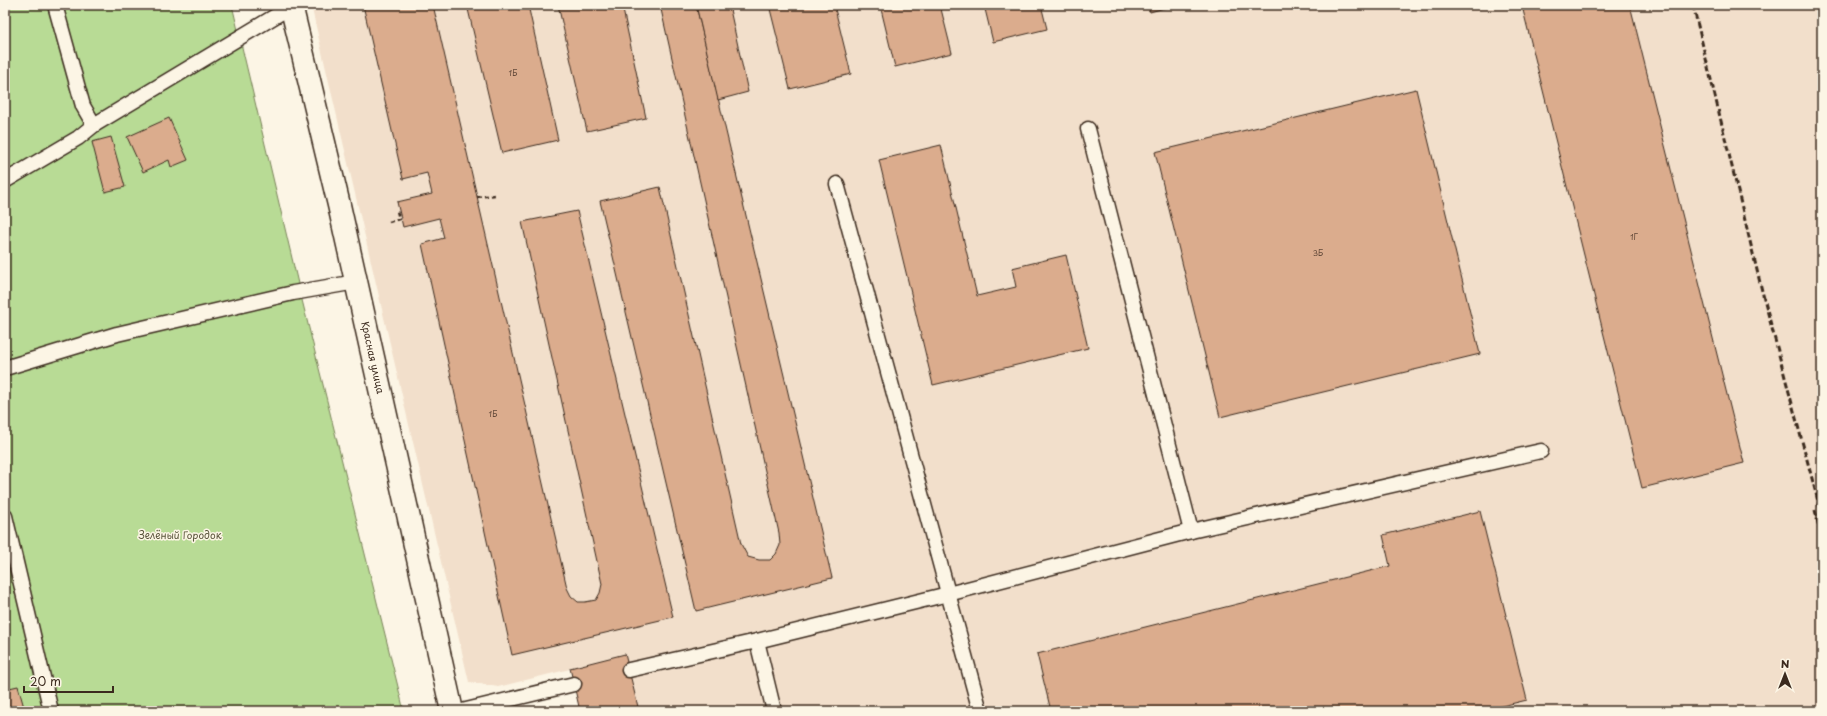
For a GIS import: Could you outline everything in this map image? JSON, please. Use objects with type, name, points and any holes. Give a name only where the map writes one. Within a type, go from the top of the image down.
[{"type":"main road","name":"Красная улица","points":[[291,6],[344,204],[356,282],[452,711]]},
{"type":"lane","points":[[55,5],[83,106],[94,125]]},
{"type":"lane","points":[[5,181],[78,138],[94,125],[291,6]]},
{"type":"lane","points":[[1088,129],[1191,531]]},
{"type":"lane","points":[[837,184],[980,711]]},
{"type":"lane","points":[[5,368],[117,334],[293,293],[356,282]]},
{"type":"lane","points":[[629,670],[757,641],[948,594],[1191,531],[1541,451]]},
{"type":"lane","points":[[5,516],[51,711]]},
{"type":"lane","points":[[757,641],[774,711]]},
{"type":"lane","points":[[462,711],[574,684]]},
{"type":"path","points":[[477,197],[494,195]]},
{"type":"path","points":[[389,222],[399,219],[397,211]]},
{"type":"shaded area","points":[[311,5],[1822,5],[1822,711],[580,711],[570,669],[498,687],[469,682]]},
{"type":"green space","name":"Зелёный Городок","points":[[5,5],[232,5],[300,292],[404,711],[5,711]]},
{"type":"building","points":[[363,5],[433,5],[567,588],[571,596],[578,602],[585,602],[596,600],[600,593],[602,584],[522,222],[577,211],[673,617],[512,655],[422,244],[444,238],[439,218],[403,227],[397,202],[432,194],[427,173],[403,179]]},
{"type":"building","points":[[467,5],[528,5],[558,140],[502,153]]},
{"type":"building","points":[[558,5],[622,5],[646,118],[587,131]]},
{"type":"building","points":[[660,5],[696,5],[832,578],[696,611],[600,201],[660,187],[741,544],[748,557],[759,560],[770,560],[776,554],[780,545],[779,533]]},
{"type":"building","points":[[696,5],[729,5],[748,92],[718,100]]},
{"type":"building","points":[[769,5],[834,5],[851,74],[790,89]]},
{"type":"building","points":[[880,5],[940,5],[952,53],[895,67]]},
{"type":"building","points":[[984,5],[1041,5],[1047,29],[993,42]]},
{"type":"building","points":[[1148,5],[1175,5],[1150,12]]},
{"type":"building","points":[[1544,5],[1630,5],[1744,463],[1642,488],[1523,10]]},
{"type":"building","points":[[1416,89],[1480,354],[1220,417],[1155,152]]},
{"type":"building","points":[[169,118],[188,160],[171,167],[169,160],[143,172],[127,137]]},
{"type":"building","points":[[111,137],[125,187],[105,192],[92,142]]},
{"type":"building","points":[[941,145],[977,296],[1016,287],[1012,268],[1066,255],[1088,348],[933,385],[879,160]]},
{"type":"building","points":[[1480,511],[1527,700],[1481,711],[1051,711],[1037,654],[1390,566],[1383,535]]},
{"type":"building","points":[[625,654],[639,711],[580,711],[570,668]]},
{"type":"building","points":[[18,686],[25,711],[5,711],[5,689]]},
{"type":"railway","points":[[1693,5],[1762,291],[1822,516]]},
{"type":"railway","points":[[1815,510],[1822,540]]}]
